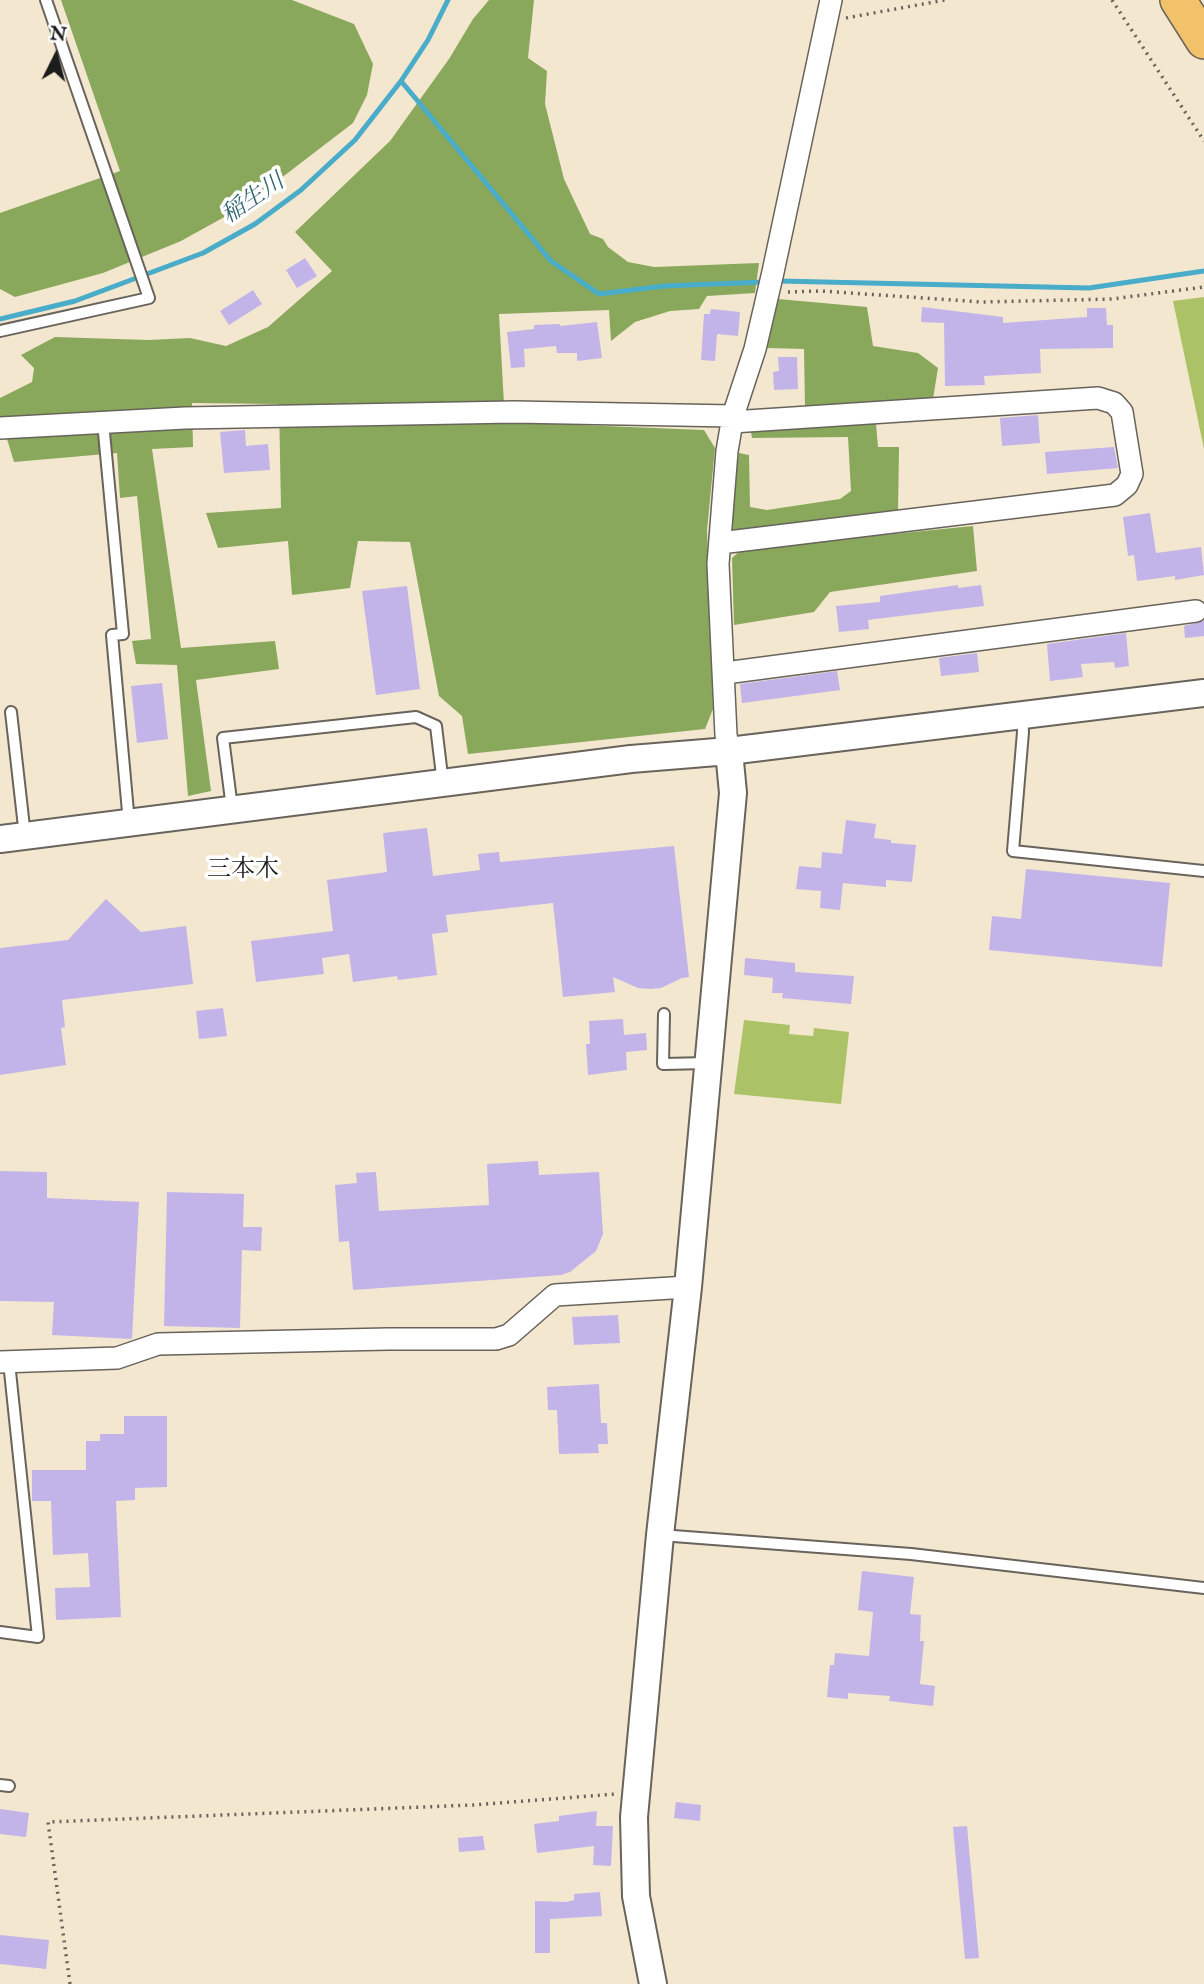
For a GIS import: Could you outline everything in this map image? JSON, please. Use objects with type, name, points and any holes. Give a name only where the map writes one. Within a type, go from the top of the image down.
[{"type":"highway","points":[[1178,0],[1204,41]]},
{"type":"street","points":[[653,1984],[636,1896],[634,1817],[660,1535],[688,1287],[733,793],[726,735],[718,564],[727,451],[733,419],[755,349],[831,0]]},
{"type":"street","points":[[0,428],[103,422],[514,412],[733,419],[1098,398],[1114,403],[1122,412],[1132,474],[1127,485],[1115,495],[720,543]]},
{"type":"street","points":[[725,673],[1196,611]]},
{"type":"street","points":[[12,838],[631,759],[729,751],[1204,692]]},
{"type":"street","points":[[5,1362],[117,1358],[158,1344],[496,1339],[509,1335],[555,1296],[688,1287]]},
{"type":"lane","points":[[0,331],[149,298],[46,0]]},
{"type":"lane","points":[[103,422],[123,635],[112,635],[129,823]]},
{"type":"lane","points":[[10,712],[12,838]]},
{"type":"lane","points":[[1022,715],[1023,733],[1013,850],[1204,870]]},
{"type":"lane","points":[[233,811],[223,738],[416,717],[436,726],[443,784]]},
{"type":"lane","points":[[664,1014],[663,1065],[708,1063]]},
{"type":"lane","points":[[0,1632],[38,1637],[5,1362]]},
{"type":"lane","points":[[660,1535],[911,1554],[1204,1588]]},
{"type":"path","points":[[827,21],[945,0]]},
{"type":"path","points":[[1112,0],[1204,141]]},
{"type":"path","points":[[768,292],[821,291],[982,302],[1112,299],[1204,287]]},
{"type":"path","points":[[70,1984],[48,1822],[473,1805],[636,1793]]},
{"type":"green space","points":[[61,0],[292,0],[354,24],[373,64],[367,95],[353,123],[246,205],[181,241],[103,273],[15,297],[0,289],[0,213],[120,171]]},
{"type":"green space","points":[[489,0],[534,0],[528,58],[547,71],[545,104],[564,179],[590,234],[603,239],[608,247],[628,262],[654,267],[759,263],[755,293],[707,296],[699,309],[670,311],[635,322],[611,341],[609,310],[499,314],[505,422],[704,430],[715,448],[707,530],[713,709],[705,729],[468,754],[462,716],[439,696],[410,542],[358,541],[350,588],[292,595],[288,541],[218,548],[206,513],[281,508],[279,404],[192,403],[193,447],[152,449],[181,648],[275,641],[279,669],[196,680],[211,791],[188,796],[177,665],[136,664],[132,641],[151,639],[137,496],[120,498],[117,453],[14,462],[0,416],[0,398],[32,382],[34,368],[21,355],[55,337],[148,340],[190,338],[226,346],[268,327],[332,271],[295,232],[390,141],[449,59],[473,19]]},
{"type":"green space","points":[[1204,297],[1204,449],[1173,301]]},
{"type":"green space","points":[[778,299],[867,307],[873,346],[918,353],[938,368],[933,399],[805,406],[804,349],[767,348]]},
{"type":"green space","points":[[865,421],[876,424],[878,447],[899,447],[898,512],[734,531],[729,519],[739,453],[749,455],[750,507],[767,510],[840,499],[851,491],[848,437],[752,438],[750,426]]},
{"type":"green space","points":[[973,526],[977,571],[830,592],[814,612],[734,625],[732,558],[742,549]]},
{"type":"green space","points":[[744,1020],[790,1025],[789,1034],[813,1036],[814,1028],[849,1032],[841,1104],[734,1094]]},
{"type":"building","points":[[305,258],[317,276],[297,288],[286,270]]},
{"type":"building","points":[[253,290],[262,304],[229,325],[220,311]]},
{"type":"building","points":[[922,307],[1003,317],[1003,323],[1087,317],[1087,308],[1106,308],[1107,325],[1113,325],[1113,348],[1040,349],[1041,373],[984,376],[985,385],[945,386],[944,323],[921,322]]},
{"type":"building","points":[[711,309],[740,312],[738,336],[717,334],[715,361],[701,360],[704,314],[710,314]]},
{"type":"building","points":[[597,322],[602,358],[577,361],[577,353],[557,353],[556,346],[524,349],[525,367],[511,368],[507,332],[534,329],[534,325],[560,326]]},
{"type":"building","points":[[778,357],[797,357],[798,389],[774,390],[773,372],[779,371]]},
{"type":"building","points":[[1038,415],[1040,443],[1002,446],[1000,418]]},
{"type":"building","points":[[245,430],[246,446],[268,444],[270,470],[224,473],[220,432]]},
{"type":"building","points":[[1114,447],[1118,468],[1047,474],[1045,452]]},
{"type":"building","points":[[1150,513],[1156,553],[1201,547],[1204,575],[1175,580],[1175,576],[1137,581],[1134,555],[1128,556],[1123,517]]},
{"type":"building","points":[[958,585],[958,588],[981,585],[984,606],[868,620],[869,629],[839,632],[836,606],[880,602],[880,596]]},
{"type":"building","points":[[407,586],[420,689],[376,695],[362,591]]},
{"type":"building","points":[[1204,621],[1204,636],[1185,638],[1184,626]]},
{"type":"building","points":[[1126,633],[1129,666],[1115,668],[1114,662],[1081,664],[1083,677],[1050,681],[1047,644]]},
{"type":"building","points":[[977,653],[979,672],[941,676],[939,658]]},
{"type":"building","points":[[837,671],[840,690],[742,703],[740,684]]},
{"type":"building","points":[[162,683],[168,739],[137,743],[131,686]]},
{"type":"building","points":[[846,820],[876,824],[874,838],[891,840],[891,843],[916,845],[912,882],[886,880],[886,887],[843,883],[840,910],[820,908],[821,891],[796,889],[799,866],[821,868],[822,852],[842,854]]},
{"type":"building","points":[[427,828],[433,876],[480,870],[478,854],[499,852],[500,862],[674,846],[689,977],[661,988],[650,989],[638,988],[613,977],[615,992],[563,997],[553,903],[446,915],[448,932],[432,934],[437,975],[398,980],[397,976],[353,982],[349,954],[322,958],[324,974],[256,982],[251,941],[333,931],[327,880],[387,872],[383,833]]},
{"type":"building","points":[[1026,869],[1170,883],[1162,967],[989,950],[992,916],[1021,919]]},
{"type":"building","points":[[106,899],[141,932],[186,926],[193,984],[62,1000],[65,1027],[61,1028],[66,1065],[0,1075],[0,948],[68,940]]},
{"type":"building","points":[[745,958],[795,963],[795,972],[854,976],[851,1004],[782,998],[783,993],[772,993],[773,978],[744,975]]},
{"type":"building","points":[[223,1008],[227,1036],[199,1039],[196,1011]]},
{"type":"building","points":[[623,1019],[624,1035],[646,1033],[647,1050],[626,1052],[627,1070],[588,1075],[586,1044],[590,1044],[589,1021]]},
{"type":"building","points":[[538,1161],[539,1175],[599,1172],[603,1234],[596,1251],[570,1272],[561,1275],[353,1290],[349,1241],[339,1242],[335,1185],[357,1183],[356,1173],[376,1172],[379,1211],[489,1205],[487,1164]]},
{"type":"building","points":[[0,1171],[47,1172],[47,1198],[139,1202],[132,1339],[52,1335],[54,1302],[0,1301]]},
{"type":"building","points":[[167,1192],[244,1194],[243,1227],[262,1227],[261,1251],[242,1250],[240,1328],[164,1326]]},
{"type":"building","points":[[618,1315],[620,1343],[574,1345],[572,1317]]},
{"type":"building","points":[[599,1384],[601,1423],[607,1423],[608,1444],[598,1444],[599,1453],[559,1454],[557,1410],[548,1410],[547,1387]]},
{"type":"building","points":[[124,1416],[167,1416],[167,1487],[135,1488],[135,1500],[116,1501],[121,1617],[56,1620],[55,1588],[90,1587],[88,1553],[53,1555],[51,1501],[32,1501],[32,1470],[86,1470],[86,1441],[100,1441],[100,1434],[124,1434]]},
{"type":"building","points":[[862,1571],[914,1577],[910,1614],[921,1615],[920,1641],[924,1641],[920,1684],[935,1686],[933,1706],[889,1701],[890,1696],[848,1693],[848,1699],[827,1697],[830,1665],[834,1665],[835,1653],[869,1656],[873,1612],[858,1610]]},
{"type":"building","points":[[676,1802],[701,1805],[700,1821],[674,1818]]},
{"type":"building","points":[[0,1809],[29,1813],[26,1837],[0,1834]]},
{"type":"building","points":[[597,1811],[596,1826],[613,1826],[611,1866],[593,1865],[594,1846],[537,1853],[534,1824],[559,1821],[559,1816]]},
{"type":"building","points":[[967,1826],[979,1958],[965,1959],[953,1827]]},
{"type":"building","points":[[483,1836],[485,1850],[459,1852],[458,1838]]},
{"type":"building","points":[[600,1892],[602,1916],[550,1919],[550,1953],[535,1953],[535,1901],[566,1902],[574,1900],[574,1894]]},
{"type":"building","points":[[0,1935],[49,1940],[46,1969],[0,1964]]},
{"type":"waterway","name":"稲生川","points":[[0,319],[75,301],[203,253],[255,224],[301,190],[355,140],[401,81],[428,40],[448,0]]},
{"type":"waterway","points":[[401,81],[551,261],[599,294],[664,286],[764,282]]},
{"type":"waterway","points":[[779,281],[1089,288],[1204,271]]},
{"type":"district","name":"三本木","points":[[243,871]]}]
